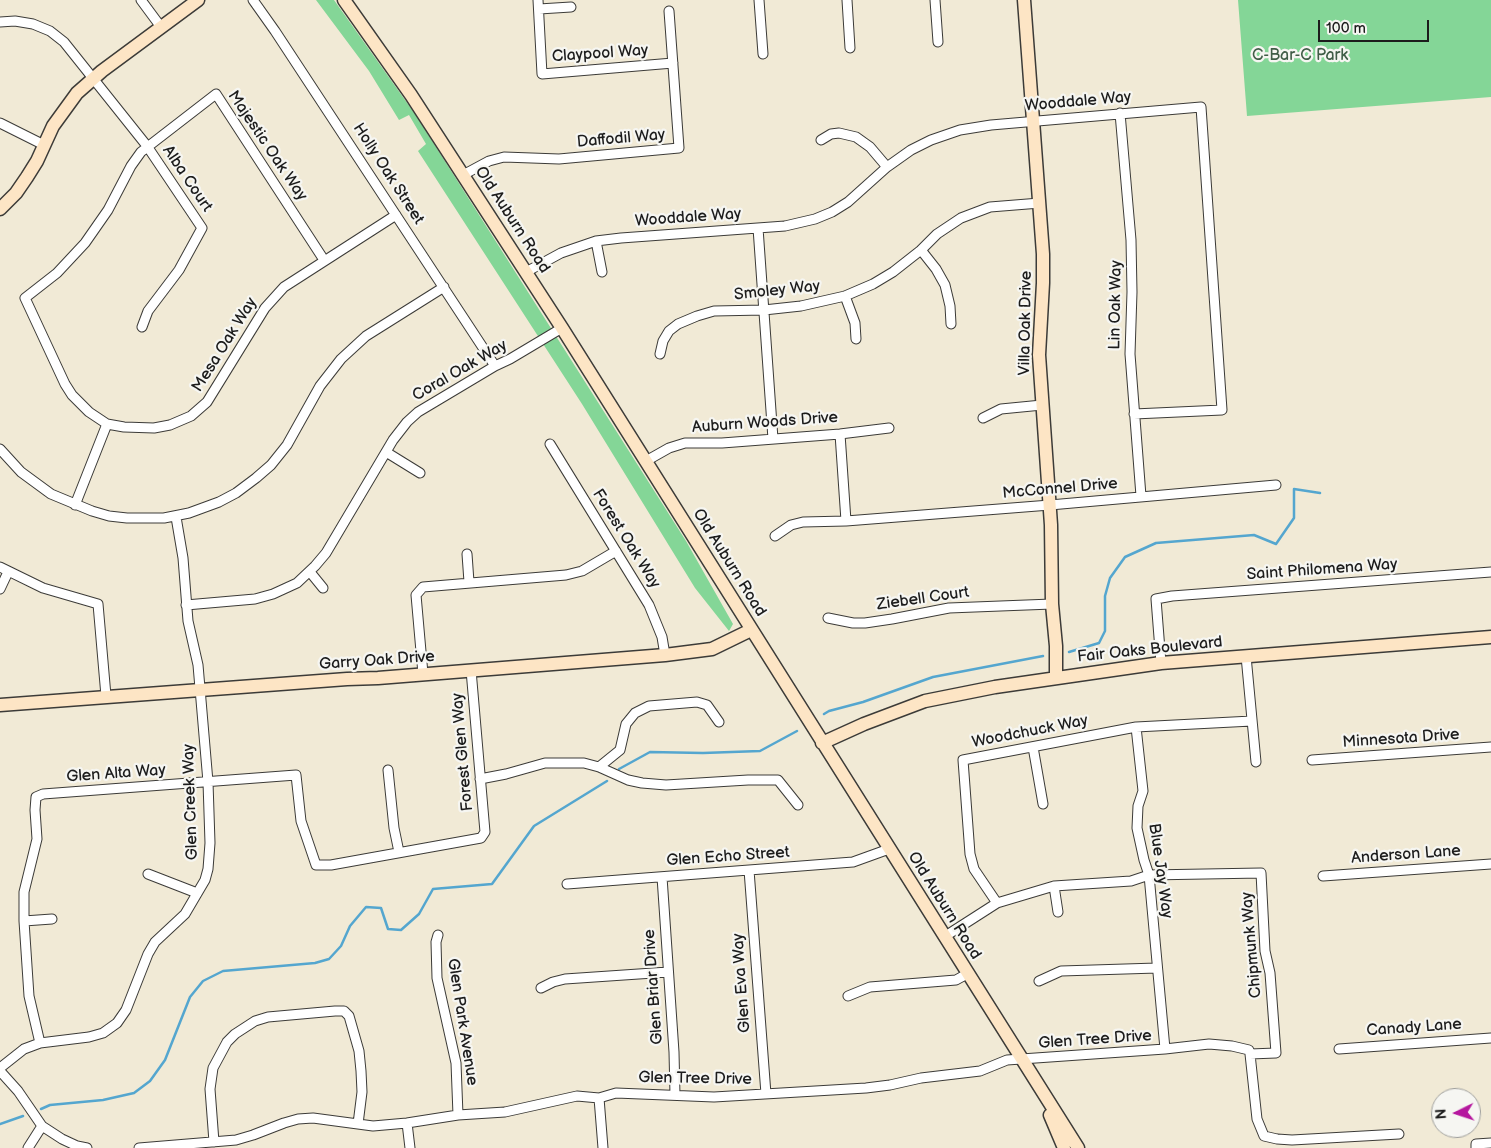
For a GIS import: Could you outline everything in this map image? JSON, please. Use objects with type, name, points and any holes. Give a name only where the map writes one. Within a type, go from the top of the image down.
[{"type":"main road","points":[[0,209],[27,177],[53,126],[67,106],[93,78],[198,0]]},
{"type":"main road","name":"Old Auburn Road","points":[[344,0],[411,95],[562,328],[1078,1148]]},
{"type":"main road","name":"Villa Oak Drive","points":[[1024,0],[1044,273],[1039,346],[1050,505],[1056,677]]},
{"type":"main road","name":"Garry Oak Drive","points":[[0,705],[664,655],[712,649],[751,630]]},
{"type":"main road","name":"Fair Oaks Boulevard","points":[[822,743],[864,724],[925,701],[1056,677],[1162,663],[1491,637]]},
{"type":"main road","points":[[1045,1096],[1050,1118],[1064,1148]]},
{"type":"street","points":[[141,0],[161,27]]},
{"type":"street","name":"Holly Oak Street","points":[[253,0],[495,366]]},
{"type":"street","points":[[759,0],[762,54]]},
{"type":"street","points":[[847,0],[850,48]]},
{"type":"street","points":[[935,0],[938,42]]},
{"type":"street","points":[[538,5],[571,7]]},
{"type":"street","name":"Claypool Way","points":[[538,5],[542,74],[673,63]]},
{"type":"street","name":"Daffodil Way","points":[[463,175],[489,161],[504,157],[559,159],[678,148],[669,11]]},
{"type":"street","name":"Alba Court","points":[[0,22],[21,21],[33,24],[50,31],[64,42],[147,146],[202,228],[188,256],[170,284],[148,311],[142,327]]},
{"type":"street","name":"Majestic Oak Way","points":[[147,146],[216,94],[324,260]]},
{"type":"street","name":"Wooddale Way","points":[[526,272],[561,253],[596,241],[800,223],[832,212],[858,195],[887,167],[916,147],[950,132],[982,126],[1201,107],[1222,410],[1134,414]]},
{"type":"street","name":"Lin Oak Way","points":[[1120,113],[1131,240],[1130,354],[1141,496]]},
{"type":"street","points":[[0,123],[44,145]]},
{"type":"street","points":[[821,140],[831,134],[839,133],[856,137],[870,147],[887,167]]},
{"type":"street","name":"Mesa Oak Way","points":[[147,146],[134,161],[108,210],[85,243],[57,272],[26,298],[72,395],[89,412],[107,424],[139,428],[160,427],[181,421],[199,409],[214,393],[272,299],[293,280],[396,215]]},
{"type":"street","name":"Smoley Way","points":[[660,354],[663,341],[669,332],[678,324],[688,319],[714,311],[764,310],[810,305],[845,296],[886,276],[921,250],[946,226],[970,214],[990,208],[1040,203]]},
{"type":"street","points":[[758,228],[773,439]]},
{"type":"street","points":[[596,241],[602,272]]},
{"type":"street","points":[[921,250],[936,268],[945,285],[950,306],[951,324]]},
{"type":"street","points":[[1,453],[21,472],[50,494],[75,505],[109,516],[127,518],[176,516],[219,502],[256,478],[271,465],[287,445],[320,386],[341,358],[366,336],[444,287]]},
{"type":"street","points":[[845,296],[855,323],[856,339]]},
{"type":"street","name":"Coral Oak Way","points":[[186,605],[264,597],[289,587],[310,572],[326,553],[386,452],[402,427],[412,417],[495,366],[562,328]]},
{"type":"street","points":[[983,418],[1001,409],[1042,405]]},
{"type":"street","points":[[75,505],[107,424]]},
{"type":"street","name":"Auburn Woods Drive","points":[[646,461],[668,448],[680,444],[840,434],[889,428]]},
{"type":"street","points":[[840,434],[846,521]]},
{"type":"street","name":"Forest Oak Way","points":[[550,444],[656,618],[662,637],[664,655]]},
{"type":"street","points":[[386,452],[420,472]]},
{"type":"street","name":"McConnel Drive","points":[[776,536],[786,528],[796,524],[1276,486]]},
{"type":"street","name":"Glen Creek Way","points":[[0,1070],[24,1049],[40,1043],[89,1037],[103,1033],[117,1024],[126,1010],[148,954],[155,942],[185,914],[205,880],[209,859],[208,782],[201,691],[198,665],[188,621],[183,558],[176,516]]},
{"type":"street","points":[[423,674],[416,595],[422,587],[566,575],[582,571],[616,551]]},
{"type":"street","points":[[467,554],[469,582]]},
{"type":"street","points":[[0,567],[51,591],[98,604],[106,696]]},
{"type":"street","points":[[0,590],[8,572]]},
{"type":"street","points":[[310,572],[323,588]]},
{"type":"street","name":"Saint Philomena Way","points":[[1162,663],[1156,599],[1172,596],[1491,572]]},
{"type":"street","name":"Ziebell Court","points":[[828,618],[853,623],[865,623],[949,608],[1052,604]]},
{"type":"street","points":[[1246,656],[1256,762]]},
{"type":"street","name":"Forest Glen Way","points":[[471,670],[485,832]]},
{"type":"street","points":[[599,767],[620,750],[626,724],[635,713],[649,706],[697,702],[707,705],[719,722]]},
{"type":"street","name":"Woodchuck Way","points":[[996,903],[974,869],[970,854],[963,760],[1136,727],[1252,721]]},
{"type":"street","name":"Blue Jay Way","points":[[1136,727],[1143,791],[1138,806],[1137,828],[1149,875],[1165,1050]]},
{"type":"street","points":[[1032,747],[1044,804]]},
{"type":"street","name":"Minnesota Drive","points":[[1312,760],[1491,747]]},
{"type":"street","points":[[480,778],[506,774],[545,763],[584,763],[599,767],[628,780],[642,783],[666,785],[778,780],[798,805]]},
{"type":"street","points":[[388,770],[394,828],[399,852]]},
{"type":"street","name":"Glen Alta Way","points":[[40,1043],[29,996],[24,920],[24,892],[36,838],[36,797],[43,794],[296,775],[301,821],[316,865],[331,865],[481,838],[485,832]]},
{"type":"street","name":"Glen Echo Street","points":[[567,884],[853,862],[890,849]]},
{"type":"street","name":"Anderson Lane","points":[[1323,876],[1491,864]]},
{"type":"street","name":"Glen Eva Way","points":[[749,870],[766,1094]]},
{"type":"street","name":"Chipmunk Way","points":[[944,937],[996,903],[1054,886],[1131,882],[1149,875],[1261,873],[1265,951],[1270,973],[1276,1053],[1250,1054]]},
{"type":"street","points":[[148,874],[197,893]]},
{"type":"street","name":"Glen Briar Drive","points":[[662,877],[674,1052],[674,1095]]},
{"type":"street","points":[[1054,886],[1058,912]]},
{"type":"street","points":[[24,920],[52,919]]},
{"type":"street","name":"Glen Park Avenue","points":[[438,934],[436,942],[437,978],[456,1063],[458,1115]]},
{"type":"street","points":[[1039,981],[1061,971],[1157,968]]},
{"type":"street","points":[[541,988],[565,979],[668,972]]},
{"type":"street","points":[[848,996],[870,987],[956,980],[967,974]]},
{"type":"street","points":[[214,1142],[210,1089],[213,1068],[227,1042],[235,1034],[255,1021],[268,1017],[335,1011],[344,1011],[349,1016],[359,1051],[361,1071],[362,1092],[358,1124]]},
{"type":"street","name":"Canady Lane","points":[[1339,1048],[1491,1038]]},
{"type":"street","name":"Glen Tree Drive","points":[[139,1148],[236,1140],[298,1119],[313,1118],[373,1126],[458,1115],[505,1112],[577,1096],[599,1098],[616,1093],[714,1097],[890,1085],[922,1078],[980,1071],[1007,1060],[1165,1050],[1220,1044],[1249,1050],[1250,1054]]},
{"type":"street","points":[[1250,1054],[1257,1119],[1264,1136],[1292,1140],[1399,1134]]},
{"type":"street","points":[[0,1070],[18,1091],[42,1126],[62,1139],[77,1146],[87,1148]]},
{"type":"street","points":[[599,1098],[603,1148]]},
{"type":"street","points":[[407,1123],[410,1148]]},
{"type":"street","points":[[28,1148],[42,1126]]},
{"type":"street","points":[[1476,1148],[1476,1144],[1491,1143]]},
{"type":"green space","points":[[316,0],[334,0],[415,114],[686,541],[733,624],[729,631],[695,588],[582,404],[418,151],[426,144],[409,115],[399,120],[369,71]]},
{"type":"green space","name":"C-Bar-C Park","points":[[1238,0],[1491,0],[1491,97],[1247,116]]},
{"type":"waterway","points":[[1069,652],[1099,643],[1105,631],[1105,596],[1110,578],[1125,557],[1156,543],[1254,535],[1276,544],[1294,518],[1294,489],[1320,493]]},
{"type":"waterway","points":[[824,714],[933,677],[1043,656]]},
{"type":"waterway","points":[[619,769],[650,752],[760,751],[797,731]]},
{"type":"waterway","points":[[41,1109],[50,1105],[103,1100],[134,1093],[150,1081],[165,1060],[190,997],[203,981],[223,971],[315,963],[329,959],[341,946],[350,926],[366,907],[381,908],[388,929],[401,930],[419,914],[433,889],[492,884],[534,826],[607,781]]},
{"type":"waterway","points":[[0,1124],[23,1116]]}]
